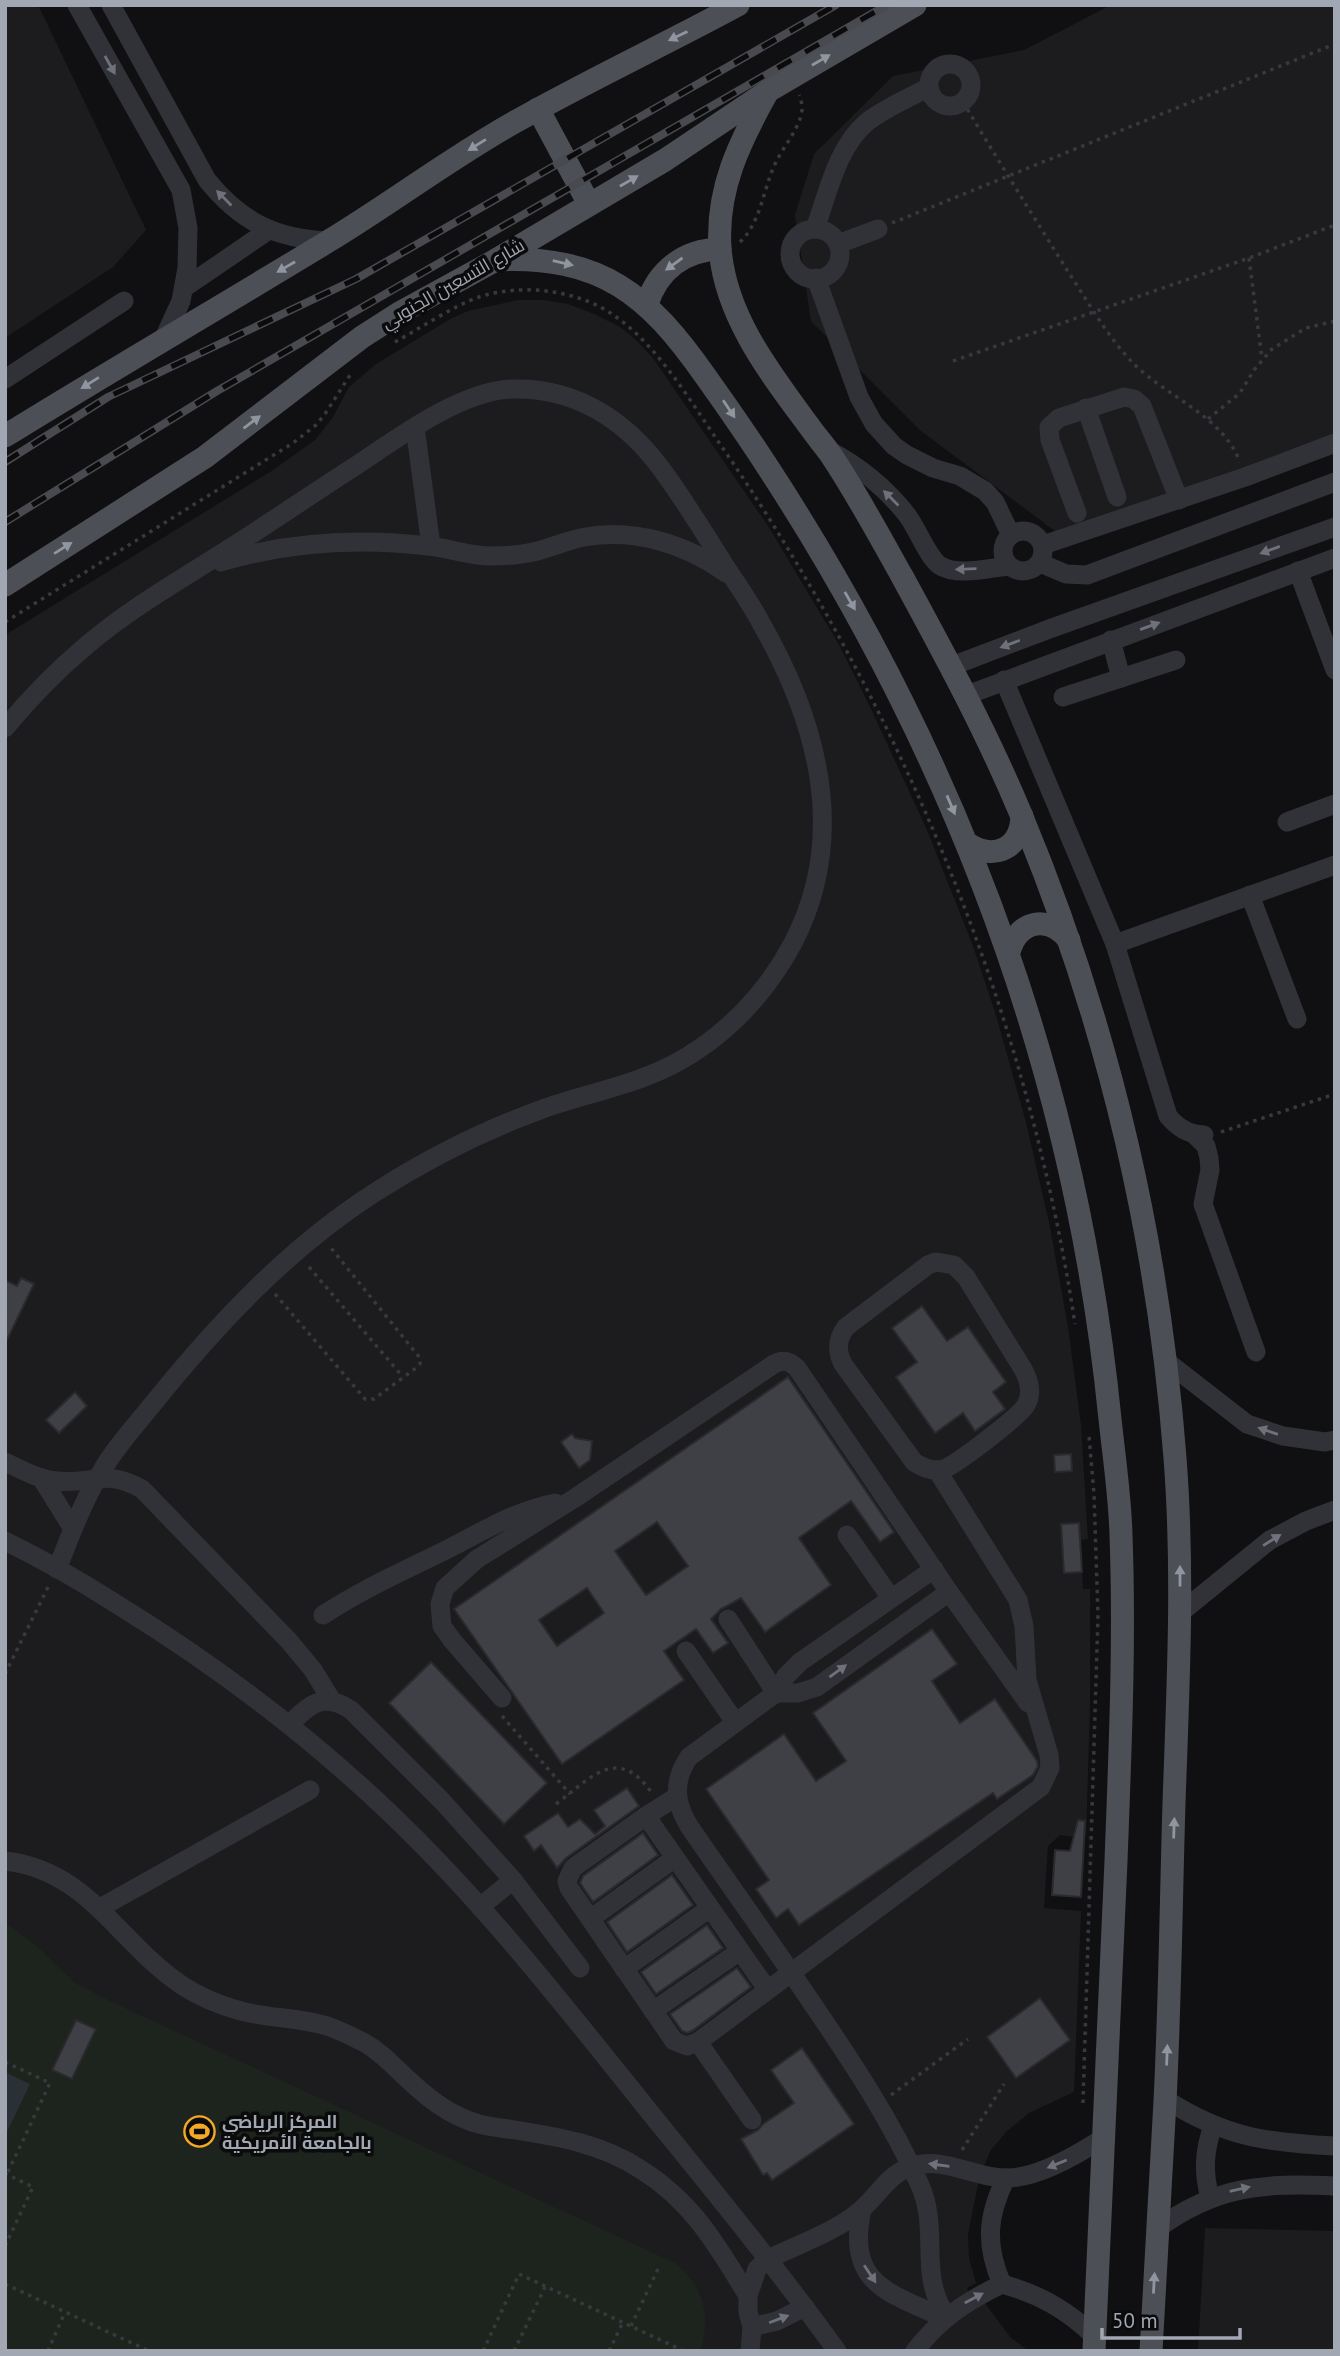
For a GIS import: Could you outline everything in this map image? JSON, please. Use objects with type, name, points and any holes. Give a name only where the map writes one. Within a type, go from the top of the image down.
[{"type":"main road","points":[[5,436],[329,241],[419,180],[538,109],[738,5]]},
{"type":"main road","name":"شارع التسعين الجنوبي","points":[[5,585],[205,457],[362,337],[401,312],[496,260],[664,160],[792,76],[915,5]]},
{"type":"main road","points":[[768,91],[743,135],[723,190],[720,249],[725,280],[735,310],[749,338],[828,450],[952,666],[1021,816],[1069,940],[1091,1009],[1129,1148],[1156,1290],[1166,1361],[1178,1500],[1180,1613],[1165,2099],[1151,2351]]},
{"type":"main road","points":[[538,109],[589,204]]},
{"type":"main road","points":[[647,304],[655,284],[669,267],[698,251],[720,249]]},
{"type":"main road","points":[[496,260],[528,258],[584,268],[610,279],[647,304],[686,348],[815,540],[898,689],[935,766],[1009,952],[1050,1087],[1082,1223],[1104,1362],[1121,1531],[1120,1736],[1094,2344]]},
{"type":"main road","points":[[968,844],[986,852],[1005,848],[1018,835],[1021,816]]},
{"type":"main road","points":[[1009,952],[1017,934],[1025,927],[1035,924],[1055,927],[1069,940]]},
{"type":"street","points":[[77,5],[181,190],[188,228],[188,258],[184,288],[164,338]]},
{"type":"street","points":[[111,5],[207,180],[235,209],[269,230],[298,239],[329,241]]},
{"type":"street","points":[[945,64],[959,65],[965,69],[971,83],[971,90],[963,102],[948,106],[935,100],[929,87],[930,79],[938,67],[945,64]]},
{"type":"street","points":[[815,229],[842,155],[853,136],[869,121],[929,87]]},
{"type":"street","points":[[815,229],[829,233],[838,244],[840,256],[836,267],[827,275],[816,278],[808,278],[796,269],[790,254],[791,246],[800,234],[815,229]]},
{"type":"street","points":[[838,244],[878,229]]},
{"type":"street","points":[[184,288],[269,230]]},
{"type":"street","points":[[816,278],[859,397],[883,436],[907,455],[933,468],[960,476],[985,491],[995,502],[1011,534]]},
{"type":"street","points":[[5,379],[124,301]]},
{"type":"street","points":[[5,728],[52,676],[122,617],[415,427],[486,393],[513,389],[554,394],[602,411],[628,429],[650,453],[758,616],[785,668],[813,744],[821,781],[823,819],[820,856],[800,929],[783,962],[761,993],[735,1020],[706,1044],[674,1064],[639,1079],[542,1109],[483,1133],[371,1195],[318,1233],[263,1281],[224,1320],[120,1445],[97,1477],[57,1569]]},
{"type":"street","points":[[1077,513],[1048,433],[1053,421],[1124,397],[1134,399],[1142,406],[1179,500]]},
{"type":"street","points":[[1086,408],[1117,497]]},
{"type":"street","points":[[415,427],[431,546]]},
{"type":"street","points":[[828,450],[861,471],[894,501],[907,516],[938,565],[949,570],[962,571],[1009,566],[1022,571],[1035,568],[1041,554],[1335,443]]},
{"type":"street","points":[[1009,566],[1003,553],[1006,540],[1011,534],[1030,532],[1035,535],[1041,554],[1066,574],[1087,575],[1335,482]]},
{"type":"street","points":[[952,666],[1335,527]]},
{"type":"street","points":[[200,568],[250,554],[314,544],[353,542],[431,546],[472,555],[492,556],[534,552],[584,537],[611,535],[663,541],[711,562],[733,578]]},
{"type":"street","points":[[967,695],[1335,558]]},
{"type":"street","points":[[1298,571],[1335,670]]},
{"type":"street","points":[[1052,628],[1064,658]]},
{"type":"street","points":[[1111,640],[1121,678]]},
{"type":"street","points":[[1063,697],[1176,660]]},
{"type":"street","points":[[1004,680],[1115,944],[1168,1116],[1181,1129],[1199,1135],[1206,1146],[1210,1170],[1203,1204],[1256,1352]]},
{"type":"street","points":[[1287,822],[1335,804]]},
{"type":"street","points":[[1115,944],[1335,865]]},
{"type":"street","points":[[1250,894],[1297,1019]]},
{"type":"street","points":[[936,1262],[954,1265],[966,1277],[1023,1368],[1029,1380],[1030,1391],[1027,1404],[1018,1414],[953,1464],[937,1470],[929,1470],[914,1462],[842,1364],[838,1349],[841,1333],[846,1327],[928,1265],[936,1262]]},
{"type":"street","points":[[1166,1361],[1247,1424],[1283,1436],[1325,1442],[1335,1440]]},
{"type":"street","points":[[502,1698],[446,1633],[439,1615],[441,1596],[455,1577],[477,1559],[575,1499],[774,1364],[789,1362],[797,1368],[933,1569],[1038,1717]]},
{"type":"street","points":[[5,1462],[42,1479],[79,1481],[97,1477],[121,1480],[151,1497],[295,1648],[313,1670],[332,1701]]},
{"type":"street","points":[[933,1569],[800,1662],[786,1676],[776,1693],[689,1756],[661,1806],[573,1868],[569,1874],[569,1888],[674,2041],[687,2046],[698,2042],[1041,1787],[1050,1768],[1049,1755],[1027,1679],[1024,1626],[1018,1600],[937,1470]]},
{"type":"street","points":[[42,1479],[74,1529]]},
{"type":"street","points":[[323,1615],[352,1595],[498,1524],[549,1504],[575,1499]]},
{"type":"street","points":[[1180,1613],[1270,1540],[1306,1521],[1335,1510]]},
{"type":"street","points":[[847,1535],[891,1598]]},
{"type":"street","points":[[5,1541],[57,1569],[184,1647],[289,1725],[386,1810],[480,1907],[576,2020],[768,2259],[837,2351]]},
{"type":"street","points":[[776,1693],[798,1693],[817,1687],[949,1592]]},
{"type":"street","points":[[728,1619],[776,1693]]},
{"type":"street","points":[[686,1651],[735,1722]]},
{"type":"street","points":[[289,1725],[313,1704],[332,1701],[343,1704],[358,1716],[442,1801],[513,1880],[580,1968]]},
{"type":"street","points":[[100,1908],[310,1790]]},
{"type":"street","points":[[661,1806],[681,1813],[864,2080],[878,2105],[920,2184],[929,2218],[931,2280],[945,2317]]},
{"type":"street","points":[[661,1806],[675,1858],[767,1989]]},
{"type":"street","points":[[590,1919],[675,1858]]},
{"type":"street","points":[[5,1861],[34,1867],[58,1877],[80,1891],[153,1963],[184,1986],[219,2004],[243,2012],[281,2016],[329,2026],[366,2043],[447,2111],[478,2124],[562,2137],[587,2144],[638,2167],[663,2184],[708,2230],[748,2296]]},
{"type":"street","points":[[480,1907],[513,1880]]},
{"type":"street","points":[[624,1969],[710,1908]]},
{"type":"street","points":[[653,2011],[740,1951]]},
{"type":"street","points":[[698,2042],[752,2120]]},
{"type":"street","points":[[1165,2099],[1213,2126],[1269,2142],[1335,2146]]},
{"type":"street","points":[[1210,2198],[1205,2169],[1208,2140],[1213,2126]]},
{"type":"street","points":[[750,2351],[752,2327],[748,2296],[757,2269],[768,2259],[834,2227],[862,2209],[891,2177],[911,2167],[927,2164],[1006,2178],[1057,2164],[1103,2138]]},
{"type":"street","points":[[1002,2284],[992,2255],[990,2231],[993,2208],[1006,2178]]},
{"type":"street","points":[[1157,2229],[1210,2198],[1256,2186],[1281,2183],[1335,2186]]},
{"type":"street","points":[[862,2209],[858,2241],[861,2260],[868,2273],[887,2293],[945,2317]]},
{"type":"street","points":[[915,2351],[945,2317],[971,2299],[1002,2284],[1037,2295],[1068,2313],[1094,2344]]},
{"type":"street","points":[[752,2327],[777,2321],[805,2307]]},
{"type":"path","points":[[878,229],[1335,44]]},
{"type":"path","points":[[720,249],[739,243],[746,236],[755,221],[770,175],[802,115],[802,102],[792,76]]},
{"type":"path","points":[[963,102],[1094,312],[1131,361],[1223,433],[1234,447],[1245,477]]},
{"type":"path","points":[[953,361],[1249,258],[1335,225]]},
{"type":"path","points":[[1249,258],[1262,359]]},
{"type":"path","points":[[1208,419],[1240,393],[1262,359],[1272,349],[1294,334],[1335,321]]},
{"type":"path","points":[[1199,1135],[1223,1132],[1335,1094]]},
{"type":"path","points":[[263,1281],[365,1399],[374,1399],[418,1366],[420,1358],[318,1233]]},
{"type":"path","points":[[296,1252],[403,1377]]},
{"type":"path","points":[[5,1674],[57,1569]]},
{"type":"path","points":[[502,1698],[508,1705],[499,1713],[570,1794]]},
{"type":"path","points":[[556,1804],[601,1770],[623,1769],[642,1780],[661,1806]]},
{"type":"path","points":[[878,2105],[968,2039]]},
{"type":"path","points":[[5,2062],[50,2083],[6,2174],[33,2187],[5,2246]]},
{"type":"path","points":[[951,2167],[1004,2084]]},
{"type":"path","points":[[631,2326],[658,2269]]},
{"type":"path","points":[[483,2351],[519,2274],[684,2351]]},
{"type":"path","points":[[5,2284],[149,2351]]},
{"type":"path","points":[[514,2351],[545,2287]]},
{"type":"path","points":[[48,2351],[65,2312]]},
{"type":"path","points":[[610,2351],[623,2322]]},
{"type":"shaded area","points":[[5,5],[38,5],[146,230],[113,267],[5,338]]},
{"type":"shaded area","points":[[1111,5],[1335,5],[1335,449],[1055,531],[921,431],[811,321],[795,215],[814,154],[893,76],[1024,50]]},
{"type":"shaded area","points":[[518,300],[568,304],[620,327],[635,339],[653,358],[770,529],[838,643],[927,830],[973,946],[1026,1122],[1050,1227],[1068,1327],[1081,1425],[1088,1539],[1080,1540],[1079,1523],[1061,1524],[1082,1572],[1083,1589],[1090,1589],[1086,1838],[1060,1835],[1048,1846],[1044,1908],[1081,1911],[1074,2092],[1029,2113],[1006,2132],[991,2150],[980,2175],[968,2234],[969,2258],[976,2283],[967,2288],[975,2306],[984,2302],[1011,2338],[1029,2351],[5,2351],[5,635],[273,470],[315,440],[333,417],[349,387],[376,364],[452,318],[468,311]]},
{"type":"shaded area","name":"المركز الرياضي بالجامعة الأمريكية","points":[[5,1922],[40,1949],[75,1983],[110,2001],[675,2263],[692,2282],[702,2302],[705,2326],[700,2351],[5,2351]]},
{"type":"shaded area","points":[[5,2072],[30,2084],[5,2136]]},
{"type":"shaded area","points":[[1205,2228],[1335,2231],[1335,2351],[1198,2351]]},
{"type":"building","points":[[21,1278],[34,1284],[5,1344],[5,1280],[17,1286]]},
{"type":"building","points":[[922,1306],[947,1341],[968,1327],[1006,1382],[993,1392],[1005,1409],[975,1431],[963,1413],[935,1433],[896,1377],[917,1362],[892,1328]]},
{"type":"building","points":[[788,1377],[894,1532],[880,1542],[851,1501],[799,1538],[831,1585],[765,1632],[741,1598],[721,1609],[711,1619],[728,1643],[713,1653],[696,1629],[664,1651],[684,1680],[562,1764],[454,1609]],"holes":[[[657,1522],[688,1566],[646,1595],[615,1551]],[[587,1588],[604,1613],[557,1646],[539,1620]]]},
{"type":"building","points":[[75,1392],[87,1406],[59,1433],[46,1420]]},
{"type":"building","points":[[572,1434],[575,1438],[592,1441],[590,1460],[579,1468],[561,1442]]},
{"type":"building","points":[[1071,1454],[1072,1471],[1055,1472],[1054,1455]]},
{"type":"building","points":[[1079,1523],[1082,1572],[1064,1573],[1061,1524]]},
{"type":"building","points":[[932,1629],[957,1664],[932,1681],[960,1723],[995,1699],[1038,1766],[1033,1775],[997,1799],[993,1793],[799,1925],[788,1909],[776,1918],[756,1889],[769,1880],[706,1789],[784,1734],[816,1781],[846,1761],[813,1713]]},
{"type":"building","points":[[431,1662],[547,1783],[504,1824],[389,1703]]},
{"type":"building","points":[[627,1788],[639,1806],[566,1858],[557,1868],[541,1845],[534,1851],[524,1836],[558,1813],[568,1827],[580,1819],[595,1834],[605,1826],[594,1810]]},
{"type":"building","points":[[1078,1820],[1085,1821],[1081,1897],[1052,1895],[1055,1850],[1070,1851]]},
{"type":"building","points":[[643,1833],[658,1855],[593,1902],[580,1883],[583,1876]]},
{"type":"building","points":[[672,1875],[693,1905],[627,1952],[607,1922]]},
{"type":"building","points":[[707,1925],[723,1948],[656,1994],[641,1972]]},
{"type":"building","points":[[737,1968],[751,1987],[692,2031],[682,2031],[670,2014]]},
{"type":"building","points":[[1040,1998],[1070,2040],[1016,2078],[987,2037]]},
{"type":"building","points":[[76,2020],[96,2029],[72,2079],[52,2070]]},
{"type":"building","points":[[802,2048],[854,2124],[772,2180],[767,2173],[763,2175],[741,2139],[758,2130],[794,2103],[771,2070]]},
{"type":"railway","points":[[5,462],[108,397],[356,279],[836,5]]},
{"type":"railway","points":[[5,522],[217,391],[887,5]]},
{"type":"place","name":"المركز الرياضي بالجامعة الأمريكية","points":[[199,2132]]}]
